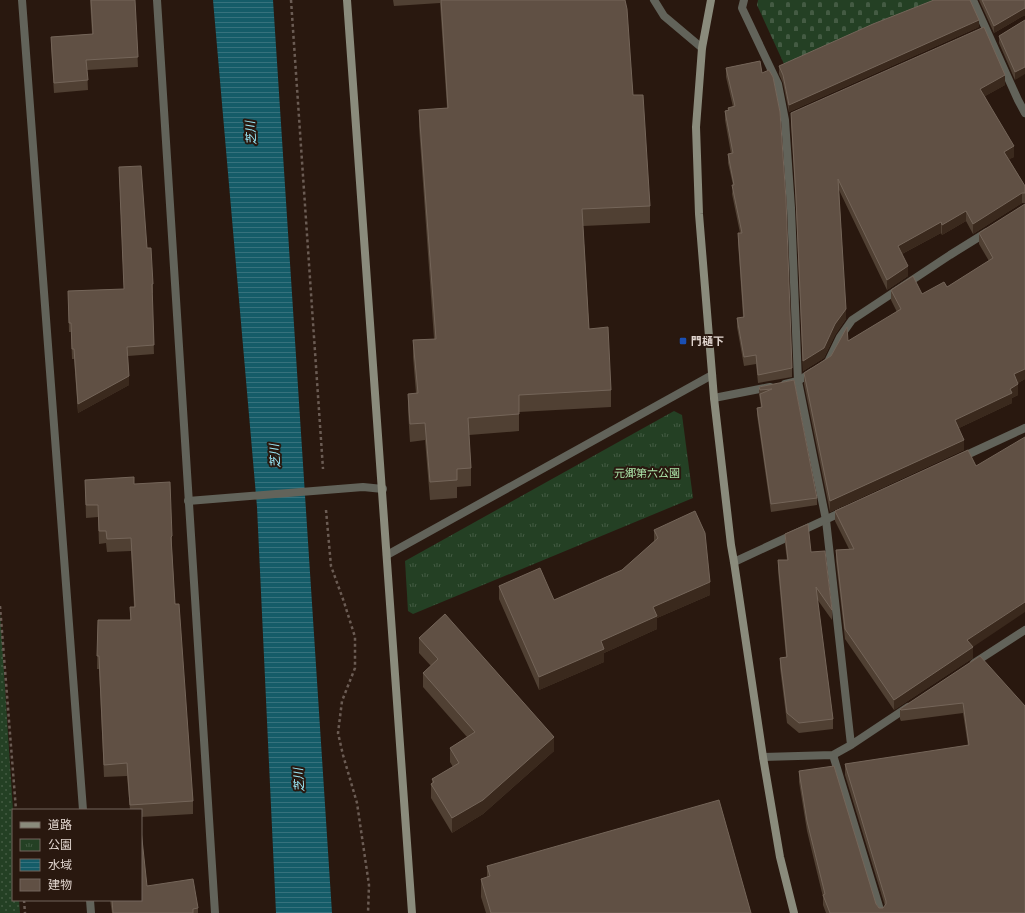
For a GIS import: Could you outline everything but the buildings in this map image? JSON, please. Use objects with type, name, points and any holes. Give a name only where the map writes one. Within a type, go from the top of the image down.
[{"type":"street","points":[[22,0],[83,809]]},
{"type":"street","points":[[157,0],[215,913]]},
{"type":"street","points":[[347,0],[412,913]]},
{"type":"street","points":[[654,0],[664,16],[702,48]]},
{"type":"street","points":[[710,0],[702,48],[696,128],[699,214],[714,398],[731,545],[763,757],[780,857],[794,913]]},
{"type":"street","points":[[744,0],[742,8],[778,84],[788,118],[798,381],[826,520],[850,745]]},
{"type":"street","points":[[973,0],[983,32],[995,39],[1018,100],[1025,113]]},
{"type":"street","points":[[714,398],[798,381],[828,362],[840,337],[852,320],[950,255],[994,228]]},
{"type":"street","points":[[387,555],[712,375]]},
{"type":"street","points":[[954,461],[1025,428]]},
{"type":"street","points":[[188,501],[363,487],[383,489]]},
{"type":"street","points":[[734,562],[854,507]]},
{"type":"street","points":[[967,668],[1025,630]]},
{"type":"street","points":[[763,757],[833,755],[915,703]]},
{"type":"street","points":[[833,755],[881,913]]},
{"type":"street","points":[[90,901],[91,913]]},
{"type":"path","points":[[291,0],[330,566],[344,602],[354,637],[355,668],[342,701],[338,733],[342,755],[357,804],[370,885],[368,913]]},
{"type":"path","points":[[0,606],[16,809]]},
{"type":"path","points":[[24,901],[25,913]]},
{"type":"green space","points":[[758,0],[942,0],[784,64],[757,5]]},
{"type":"green space","name":"元郷第六公園","points":[[674,411],[682,415],[693,498],[413,614],[408,611],[405,561]]},
{"type":"green space","points":[[0,611],[13,809],[12,901],[19,901],[20,913],[0,913]]},
{"type":"water","name":"芝川","points":[[213,0],[273,0],[332,913],[276,913],[257,507]]},
{"type":"place","name":"門樋下","points":[[683,341]]}]
